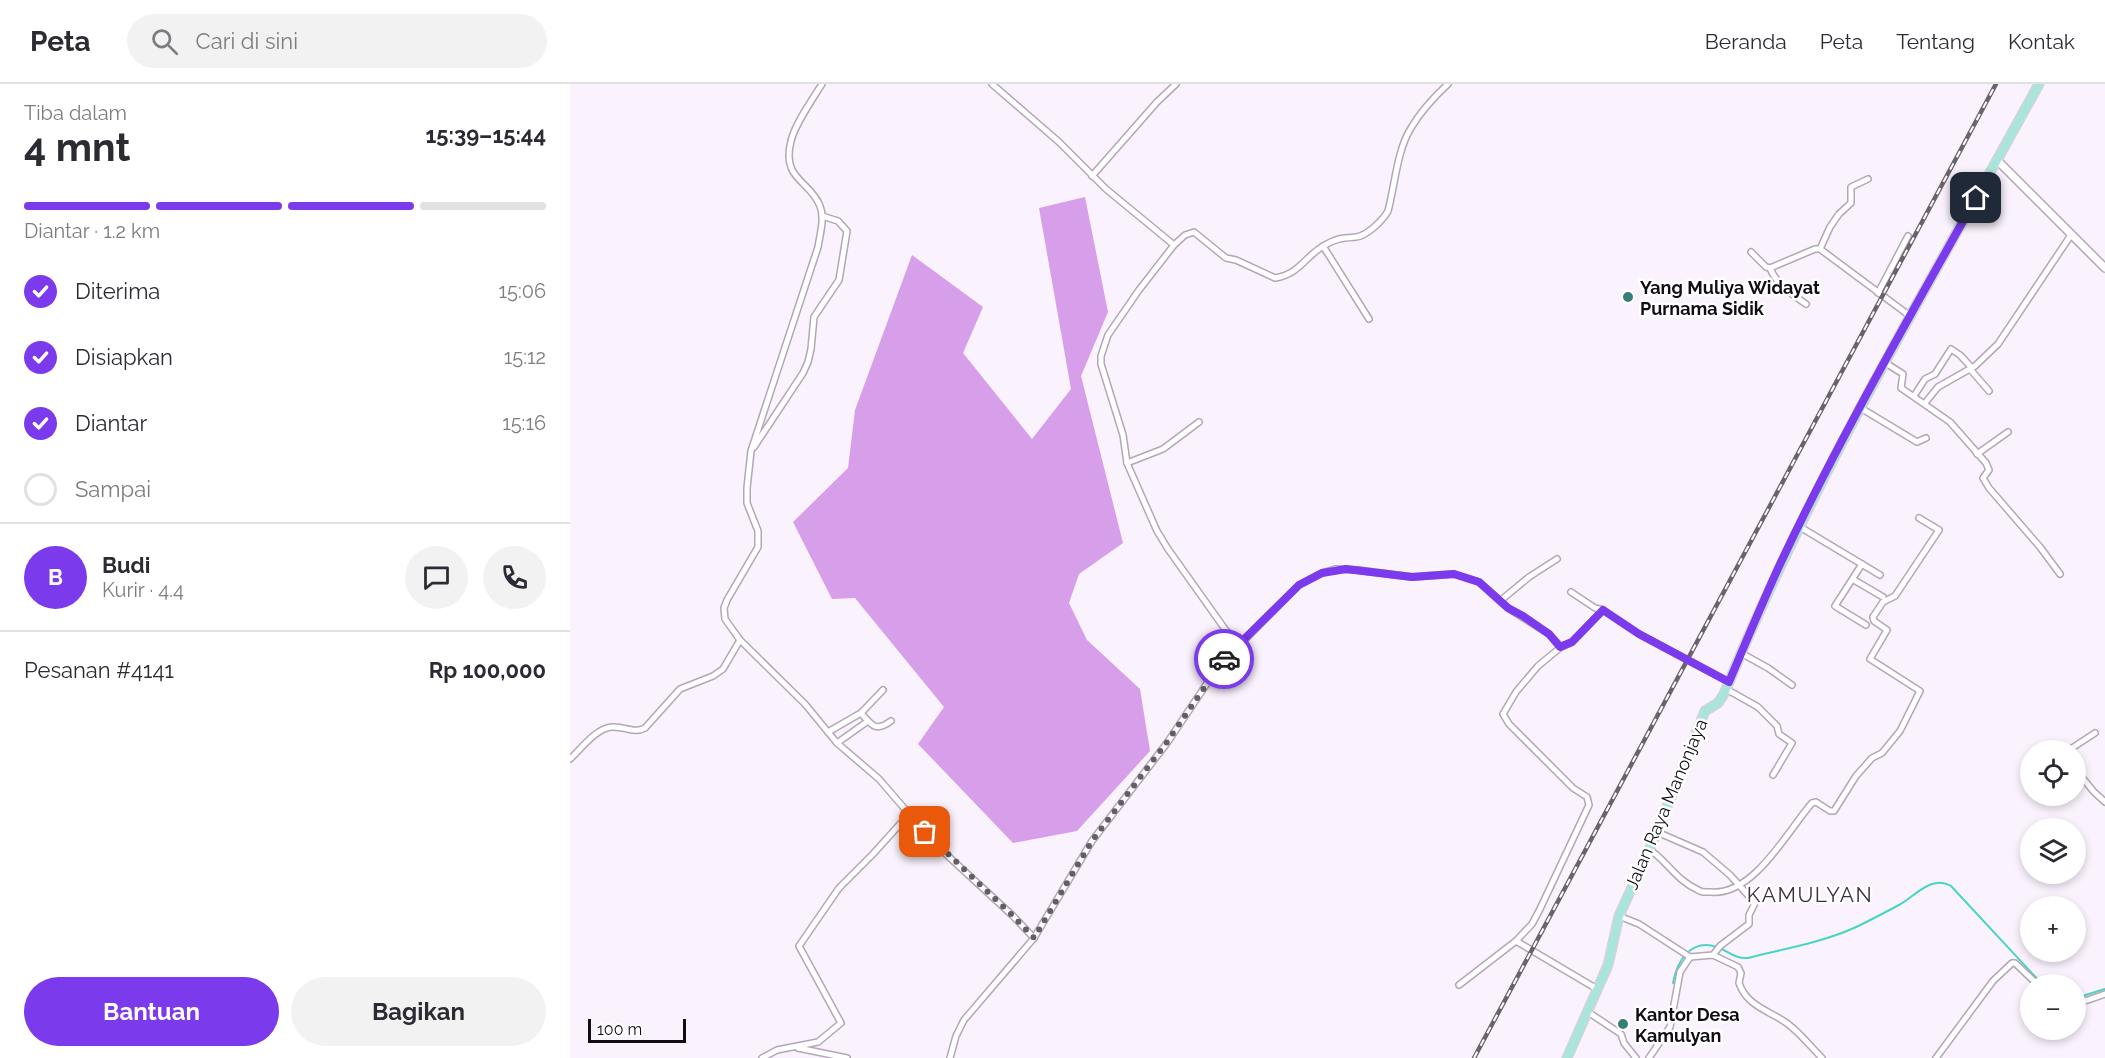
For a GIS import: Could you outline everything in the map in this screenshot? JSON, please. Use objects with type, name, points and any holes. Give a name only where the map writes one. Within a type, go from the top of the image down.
[{"type":"main road","name":"Jalan Raya Manonjaya","points":[[1567,1058],[1608,965],[1619,916],[1657,832],[1703,714],[1707,708],[1721,700],[1781,562],[1859,407],[2039,84]]},
{"type":"street","points":[[822,84],[791,139],[789,154],[794,176],[818,202],[822,216],[818,247],[752,451],[747,503],[758,531],[759,547],[724,608],[725,619],[740,640],[805,704],[837,743],[879,779],[936,844],[1034,938]]},
{"type":"street","points":[[992,84],[1059,142],[1106,189],[1174,245]]},
{"type":"street","points":[[1092,176],[1120,142],[1176,84]]},
{"type":"street","points":[[1237,646],[1162,540],[1127,463],[1123,435],[1101,364],[1101,356],[1108,335],[1161,259],[1185,235],[1194,232],[1226,258],[1236,260],[1275,278],[1292,274],[1323,246],[1346,236],[1359,237],[1388,211],[1399,162],[1409,131],[1428,105],[1448,84]]},
{"type":"street","points":[[1997,160],[2105,268]]},
{"type":"street","points":[[1820,249],[1830,227],[1851,203],[1851,187],[1868,179]]},
{"type":"street","points":[[752,451],[803,373],[811,349],[814,317],[839,280],[843,268],[847,231],[842,223],[822,216]]},
{"type":"street","points":[[1926,403],[1938,387],[1971,369],[1998,344],[2071,235]]},
{"type":"street","points":[[1878,293],[1908,236]]},
{"type":"street","points":[[1323,246],[1369,319]]},
{"type":"street","points":[[1770,268],[1820,249],[1910,316]]},
{"type":"street","points":[[1750,252],[1770,268],[1786,290],[1806,304]]},
{"type":"street","points":[[1914,396],[1925,380],[1937,371],[1951,349],[1960,355],[1989,391]]},
{"type":"street","points":[[1884,362],[1903,374],[1901,387],[1950,422],[1977,454],[1989,469],[1983,477],[1989,488],[2060,574]]},
{"type":"street","points":[[1859,407],[1917,442],[1926,438]]},
{"type":"street","points":[[1127,463],[1163,449],[1199,422]]},
{"type":"street","points":[[1977,454],[2008,432]]},
{"type":"street","points":[[1649,849],[1664,861],[1675,875],[1700,892],[1718,892],[1739,885],[1772,855],[1812,803],[1816,802],[1834,811],[1856,777],[1872,758],[1882,753],[1900,731],[1920,691],[1870,659],[1887,630],[1874,621],[1873,617],[1883,602],[1895,596],[1939,530],[1919,518]]},
{"type":"street","points":[[1800,527],[1880,574]]},
{"type":"street","points":[[1500,601],[1529,577],[1557,559]]},
{"type":"street","points":[[1854,580],[1862,564]]},
{"type":"street","points":[[950,1058],[956,1036],[964,1020],[1034,938],[1092,841],[1167,742],[1218,667],[1299,585],[1322,573],[1335,570],[1358,570],[1412,577],[1454,574],[1479,582],[1500,601],[1549,634],[1560,647]]},
{"type":"street","points":[[1866,625],[1835,606],[1851,578],[1883,597]]},
{"type":"street","points":[[1571,592],[1758,706],[1777,726],[1779,734],[1792,743],[1773,776]]},
{"type":"street","points":[[1459,986],[1516,941],[1532,924],[1589,805],[1587,797],[1561,776],[1509,724],[1503,714],[1516,692],[1538,666],[1560,647],[1572,642],[1603,610]]},
{"type":"street","points":[[570,759],[595,735],[607,728],[612,726],[639,731],[645,728],[681,689],[723,669],[740,640]]},
{"type":"street","points":[[1741,653],[1772,670],[1792,685]]},
{"type":"street","points":[[828,732],[861,713],[883,690]]},
{"type":"street","points":[[861,713],[874,726],[881,728],[891,721]]},
{"type":"street","points":[[837,743],[868,721]]},
{"type":"street","points":[[2084,740],[2095,733]]},
{"type":"street","points":[[2086,781],[2105,802]]},
{"type":"street","points":[[762,1058],[777,1050],[818,1042],[842,1022],[800,950],[800,944],[839,888],[910,813]]},
{"type":"street","points":[[1657,832],[1703,852],[1739,885],[1756,905],[1749,914],[1749,924],[1713,955]]},
{"type":"street","points":[[1619,916],[1639,924],[1690,957],[1713,955],[1740,969],[1739,983],[1744,994],[1755,1005],[1787,1023],[1822,1058]]},
{"type":"street","points":[[1516,941],[1597,989]]},
{"type":"street","points":[[1648,1058],[1670,1027],[1680,972],[1690,957]]},
{"type":"street","points":[[1936,1058],[1993,981],[2013,962],[2026,974]]},
{"type":"street","points":[[2086,1000],[2105,994]]},
{"type":"street","points":[[1588,1012],[1621,1034],[1623,1042],[1636,1058]]},
{"type":"street","points":[[793,1047],[847,1058]]},
{"type":"shaded area","points":[[1085,197],[1108,312],[1081,376],[1123,543],[1079,574],[1069,603],[1087,640],[1140,689],[1150,751],[1077,831],[1013,843],[918,744],[944,707],[855,598],[832,599],[793,522],[848,468],[855,410],[912,255],[983,307],[963,353],[1032,439],[1071,389],[1039,208]]},
{"type":"waterway","points":[[1673,983],[1678,967],[1687,953],[1700,946],[1717,947],[1735,956],[1748,958],[1815,942],[1860,925],[1899,905],[1924,888],[1937,883],[1951,886],[2033,974]]},
{"type":"waterway","points":[[2086,995],[2105,989]]},
{"type":"railway","points":[[1474,1058],[1996,84]]},
{"type":"way so far","points":[[925,832],[1034,938],[1092,841],[1167,742],[1224,659]]},
{"type":"place","name":"Yang Muliya Widayat Purnama Sidik","points":[[1628,297]]},
{"type":"place","name":"Kantor Desa Kamulyan","points":[[1623,1024]]},
{"type":"district","name":"KAMULYAN","points":[[1810,894]]},
{"type":"route","points":[[1224,659],[1299,585],[1322,573],[1346,569],[1412,577],[1454,574],[1479,582],[1508,608],[1549,634],[1560,647],[1572,642],[1603,610],[1639,634],[1729,682],[1781,562],[1827,470],[1872,383],[1976,198]]}]
